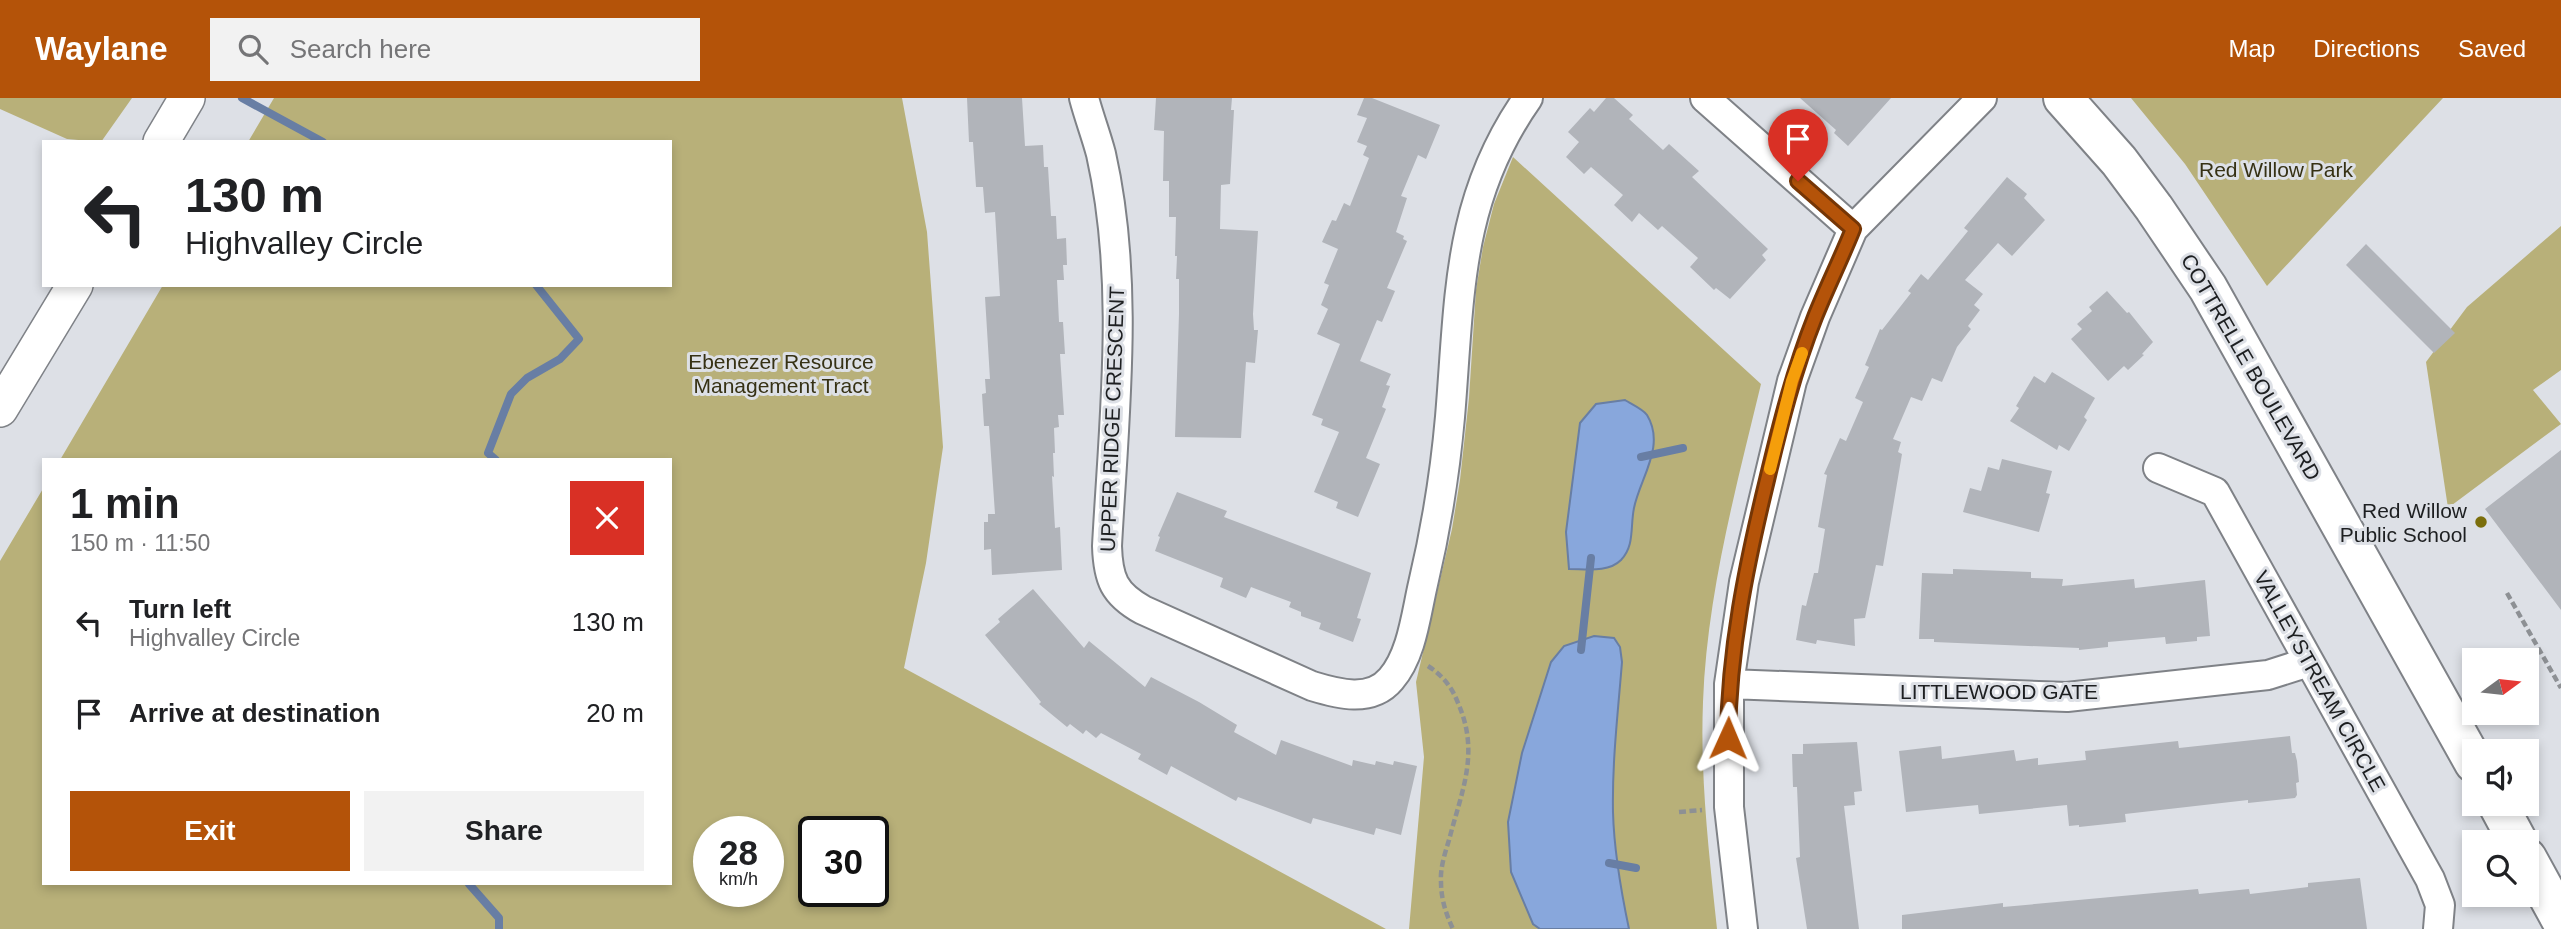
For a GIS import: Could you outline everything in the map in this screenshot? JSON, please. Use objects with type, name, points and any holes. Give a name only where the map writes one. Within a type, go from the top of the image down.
[{"type":"main road","name":"COTTRELLE BOULEVARD","points":[[2063,98],[2119,161],[2208,288],[2462,743]]},
{"type":"main road","points":[[2539,880],[2561,920]]},
{"type":"street","points":[[162,140],[187,98]]},
{"type":"street","name":"UPPER RIDGE CRESCENT","points":[[1084,98],[1101,153],[1111,211],[1116,276],[1119,344],[1107,547],[1107,568],[1115,587],[1127,601],[1143,610],[1312,686],[1335,693],[1355,695],[1376,690],[1391,680],[1404,657],[1413,628],[1438,518],[1459,293],[1471,219],[1495,154],[1528,98]]},
{"type":"street","points":[[1705,98],[1853,229]]},
{"type":"street","points":[[1743,929],[1730,807],[1729,684],[1746,572],[1792,381],[1815,317],[1853,229],[1982,98]]},
{"type":"street","points":[[0,409],[74,287]]},
{"type":"street","name":"VALLEYSTREAM CIRCLE","points":[[2158,468],[2215,492],[2430,878],[2440,905],[2438,929]]},
{"type":"street","name":"LITTLEWOOD GATE","points":[[1729,684],[2067,696],[2268,675],[2309,662]]},
{"type":"path","points":[[2507,593],[2561,688]]},
{"type":"path","points":[[1424,664],[1438,672],[1454,692],[1470,740],[1469,764],[1440,880],[1444,908],[1453,929]]},
{"type":"path","points":[[1679,812],[1708,810]]},
{"type":"green space","points":[[0,98],[132,98],[102,140],[67,139],[0,109]]},
{"type":"green space","name":"Ebenezer Resource Management Tract","points":[[274,98],[902,98],[927,232],[943,447],[926,563],[904,668],[1386,929],[0,929],[0,561],[42,490],[42,885],[672,885],[672,458],[61,458],[162,287],[672,287],[672,140],[249,140]]},
{"type":"green space","name":"Red Willow Park","points":[[2131,98],[2443,98],[2267,286],[2185,164]]},
{"type":"green space","points":[[1513,157],[1761,384],[1724,542],[1710,621],[1706,662],[1702,730],[1704,787],[1717,929],[1409,929],[1424,757],[1416,682],[1452,529],[1460,480],[1476,290],[1483,247],[1494,204]]},
{"type":"green space","points":[[2561,226],[2561,370],[2533,390],[2561,424],[2448,508],[2426,362],[2467,307]]},
{"type":"water","points":[[1625,400],[1647,415],[1654,438],[1650,462],[1634,508],[1628,548],[1621,560],[1610,567],[1569,569],[1566,532],[1580,423],[1596,404]]},
{"type":"water","points":[[1594,636],[1614,638],[1620,647],[1622,662],[1614,756],[1613,812],[1618,871],[1629,929],[1540,929],[1533,924],[1511,872],[1508,822],[1522,753],[1551,662],[1564,646]]},
{"type":"building","points":[[967,98],[1022,98],[1025,146],[1043,145],[1044,167],[1048,167],[1051,216],[1056,216],[1057,239],[1066,238],[1067,265],[1063,265],[1064,280],[1057,280],[1059,322],[1063,322],[1065,354],[1060,354],[1064,415],[1058,415],[1059,427],[1054,428],[1054,477],[1052,476],[1055,528],[1060,527],[1062,570],[992,575],[991,549],[984,550],[984,522],[988,522],[988,514],[995,514],[989,426],[984,426],[982,394],[986,393],[985,379],[990,379],[985,297],[1000,296],[995,212],[985,213],[983,187],[976,187],[973,142],[969,142]]},
{"type":"building","points":[[1156,98],[1232,98],[1231,110],[1234,110],[1230,184],[1221,185],[1220,229],[1258,231],[1253,314],[1254,330],[1258,330],[1255,363],[1246,362],[1241,438],[1175,437],[1179,314],[1179,279],[1176,279],[1175,256],[1176,217],[1169,217],[1169,181],[1163,181],[1164,131],[1154,130]]},
{"type":"building","points":[[1364,98],[1372,98],[1440,125],[1426,159],[1418,155],[1401,196],[1407,198],[1396,232],[1407,241],[1387,288],[1395,291],[1382,322],[1377,320],[1360,361],[1391,374],[1386,385],[1390,386],[1382,407],[1386,409],[1366,458],[1380,464],[1358,517],[1336,508],[1338,502],[1314,492],[1339,432],[1321,425],[1323,419],[1312,415],[1340,344],[1317,334],[1328,309],[1321,305],[1329,285],[1324,283],[1338,249],[1322,242],[1344,203],[1350,206],[1369,158],[1363,155],[1367,146],[1357,142],[1367,118],[1357,115]]},
{"type":"building","points":[[1606,98],[1614,98],[1633,115],[1629,119],[1663,150],[1669,144],[1699,171],[1692,177],[1768,249],[1762,255],[1766,260],[1730,299],[1716,288],[1714,290],[1690,267],[1698,258],[1662,226],[1658,230],[1639,213],[1632,222],[1614,205],[1623,195],[1591,167],[1584,174],[1566,157],[1579,142],[1568,132],[1590,108],[1594,112]]},
{"type":"building","points":[[1800,98],[1891,98],[1848,146],[1834,133],[1836,130]]},
{"type":"building","points":[[2007,177],[2027,194],[2024,198],[2045,220],[2012,256],[1998,243],[1965,280],[1983,294],[1974,305],[1980,310],[1968,326],[1971,329],[1957,347],[1942,382],[1932,378],[1922,401],[1911,397],[1893,439],[1901,442],[1898,452],[1902,454],[1883,566],[1876,565],[1865,618],[1854,619],[1855,646],[1817,640],[1816,644],[1796,640],[1802,605],[1806,606],[1814,573],[1818,573],[1825,529],[1818,527],[1827,475],[1824,474],[1840,438],[1846,441],[1863,402],[1855,398],[1869,367],[1865,365],[1880,329],[1882,330],[1911,293],[1908,291],[1921,274],[1928,280],[1968,231],[1964,228]]},
{"type":"building","points":[[2366,244],[2455,333],[2434,353],[2346,265]]},
{"type":"building","points":[[2107,291],[2127,313],[2129,312],[2153,342],[2128,370],[2124,366],[2108,381],[2071,339],[2082,329],[2077,324],[2092,311],[2089,307]]},
{"type":"building","points":[[2052,372],[2095,398],[2084,417],[2087,420],[2069,451],[2059,445],[2057,450],[2010,421],[2034,376],[2045,383]]},
{"type":"building","points":[[2561,450],[2561,610],[2485,509]]},
{"type":"building","points":[[2002,459],[2052,471],[2046,493],[2050,494],[2039,532],[1963,512],[1970,488],[1981,491],[1988,467],[1999,470]]},
{"type":"building","points":[[1177,492],[1227,511],[1224,517],[1371,573],[1357,618],[1361,619],[1353,642],[1319,629],[1321,623],[1301,616],[1301,612],[1289,607],[1291,602],[1251,587],[1246,598],[1220,587],[1223,578],[1155,551],[1160,537],[1158,536]]},
{"type":"building","points":[[1953,569],[2031,572],[2031,578],[2063,579],[2062,586],[2134,579],[2135,588],[2205,580],[2210,636],[2197,637],[2197,641],[2166,644],[2165,637],[2108,642],[2108,647],[2079,650],[1919,639],[1922,573],[1953,574]]},
{"type":"building","points":[[1033,589],[1084,648],[1089,641],[1145,687],[1151,677],[1199,702],[1237,725],[1234,732],[1276,755],[1281,740],[1352,766],[1353,760],[1375,765],[1376,761],[1393,765],[1394,761],[1417,766],[1401,835],[1376,828],[1374,835],[1313,818],[1311,824],[1238,797],[1236,801],[1171,766],[1167,775],[1138,759],[1141,754],[1101,733],[1096,738],[1086,730],[1083,734],[1070,724],[1067,727],[1039,704],[1041,702],[985,635],[1000,622],[998,619]]},
{"type":"building","points":[[2290,736],[2299,782],[2296,783],[2295,798],[2248,803],[2248,800],[2125,814],[2126,822],[2079,827],[2069,826],[2067,805],[1979,814],[1978,805],[1906,812],[1899,751],[1941,746],[1942,759],[2014,750],[2016,761],[2038,758],[2038,765],[2086,760],[2085,751],[2178,741],[2179,748]]},
{"type":"building","points":[[1857,742],[1862,791],[1854,792],[1855,805],[1844,806],[1859,929],[1807,929],[1796,858],[1800,857],[1797,787],[1793,787],[1792,754],[1803,754],[1803,744]]},
{"type":"building","points":[[2360,878],[2367,929],[1902,929],[1902,915],[2003,903],[2003,907],[2198,889],[2199,894],[2249,889],[2250,894],[2308,887],[2308,883]]},
{"type":"waterway","points":[[242,98],[319,140]]},
{"type":"waterway","points":[[494,458],[488,453],[511,394],[527,378],[560,359],[579,339],[538,287]]},
{"type":"waterway","points":[[1641,457],[1683,448]]},
{"type":"waterway","points":[[1581,650],[1591,558]]},
{"type":"waterway","points":[[1609,863],[1636,868]]},
{"type":"waterway","points":[[470,885],[499,918],[499,929]]},
{"type":"slow traffic","points":[[1770,469],[1792,381],[1802,353]]},
{"type":"place","name":"Red Willow Public School","points":[[2481,522]]},
{"type":"route","points":[[1728,738],[1729,684],[1736,628],[1752,541],[1776,443],[1792,381],[1815,317],[1853,229],[1798,181]]}]
